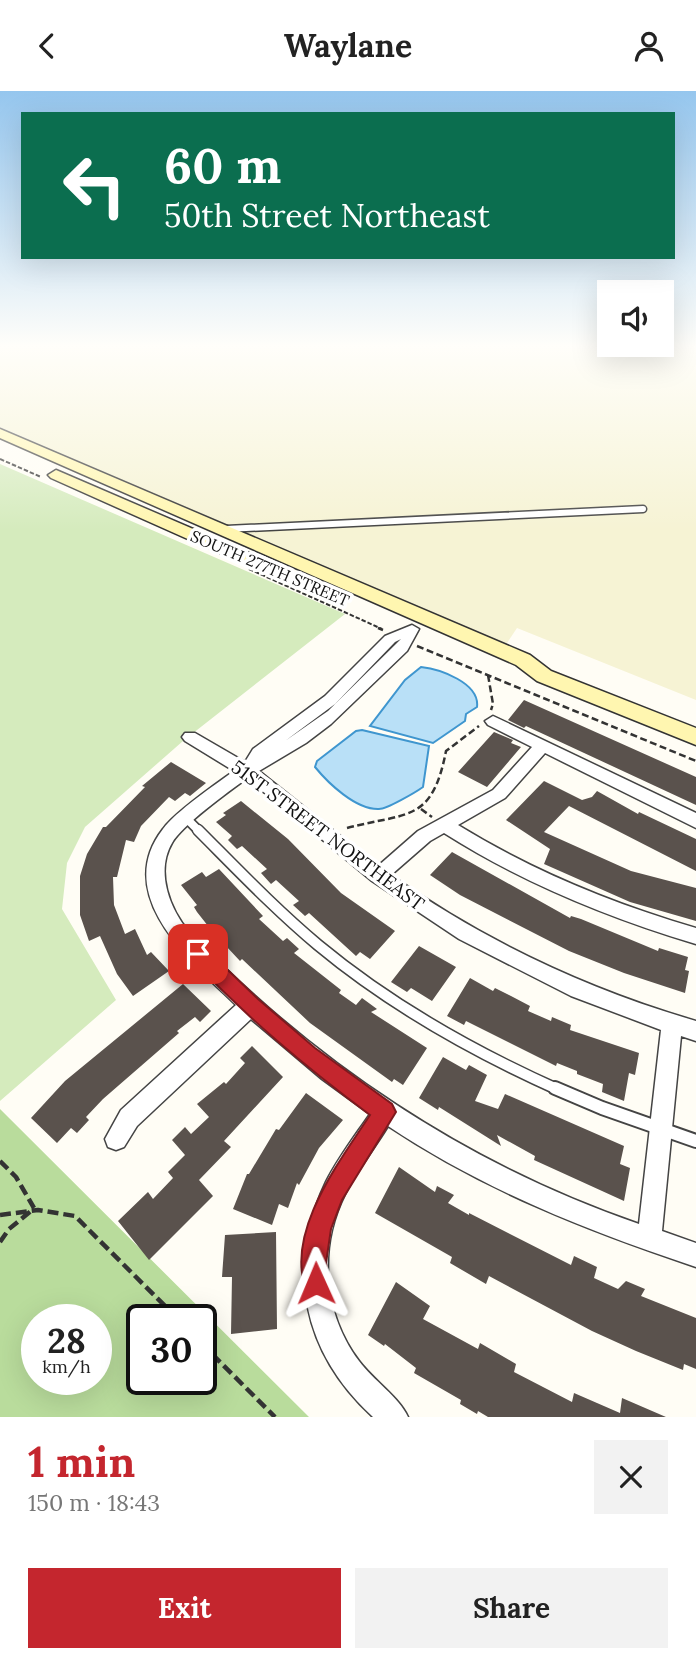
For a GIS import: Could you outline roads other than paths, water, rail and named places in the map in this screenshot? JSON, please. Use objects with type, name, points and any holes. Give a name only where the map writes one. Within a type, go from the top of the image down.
[{"type":"main road","name":"SOUTH 277TH STREET","points":[[0,433],[523,660],[544,676],[696,737]]},
{"type":"main road","points":[[0,443],[121,494],[147,497]]},
{"type":"main road","name":"SOUTH 277TH STREET","points":[[0,450],[151,517],[405,636],[512,673],[544,676]]},
{"type":"main road","points":[[151,517],[177,521],[203,531],[220,530]]},
{"type":"main road","points":[[291,561],[307,574],[401,618],[405,636],[435,632],[499,656],[523,660]]},
{"type":"street","points":[[405,636],[339,711],[276,756],[246,771],[186,818],[166,838],[158,854],[156,873],[158,896],[167,917],[181,936],[250,1006],[307,1055],[384,1112],[452,1152],[543,1199],[696,1255]]},
{"type":"street","points":[[489,719],[696,821]]},
{"type":"street","name":"51ST STREET NORTHEAST","points":[[190,737],[246,771],[301,811],[378,876],[437,916],[525,965],[585,993],[696,1031]]},
{"type":"street","points":[[378,876],[424,836],[499,794],[542,746]]},
{"type":"street","points":[[443,824],[510,865],[553,886],[659,926],[696,936]]},
{"type":"street","points":[[116,1139],[129,1118],[250,1006]]},
{"type":"street","points":[[649,1240],[672,1025]]},
{"type":"street","points":[[384,1112],[333,1193],[319,1229],[313,1263],[319,1302],[331,1344],[377,1403],[394,1417]]},
{"type":"lane","name":"SOUTH 277TH STREET","points":[[220,530],[643,509]]},
{"type":"lane","points":[[186,818],[284,916],[340,963],[419,1017],[505,1065],[696,1142]]},
{"type":"water","points":[[421,667],[448,674],[466,684],[476,698],[477,707],[466,714],[465,721],[433,743],[370,726],[405,680]]},
{"type":"water","points":[[362,730],[429,746],[423,787],[379,809],[352,800],[327,780],[315,767],[317,761],[356,731]]}]
